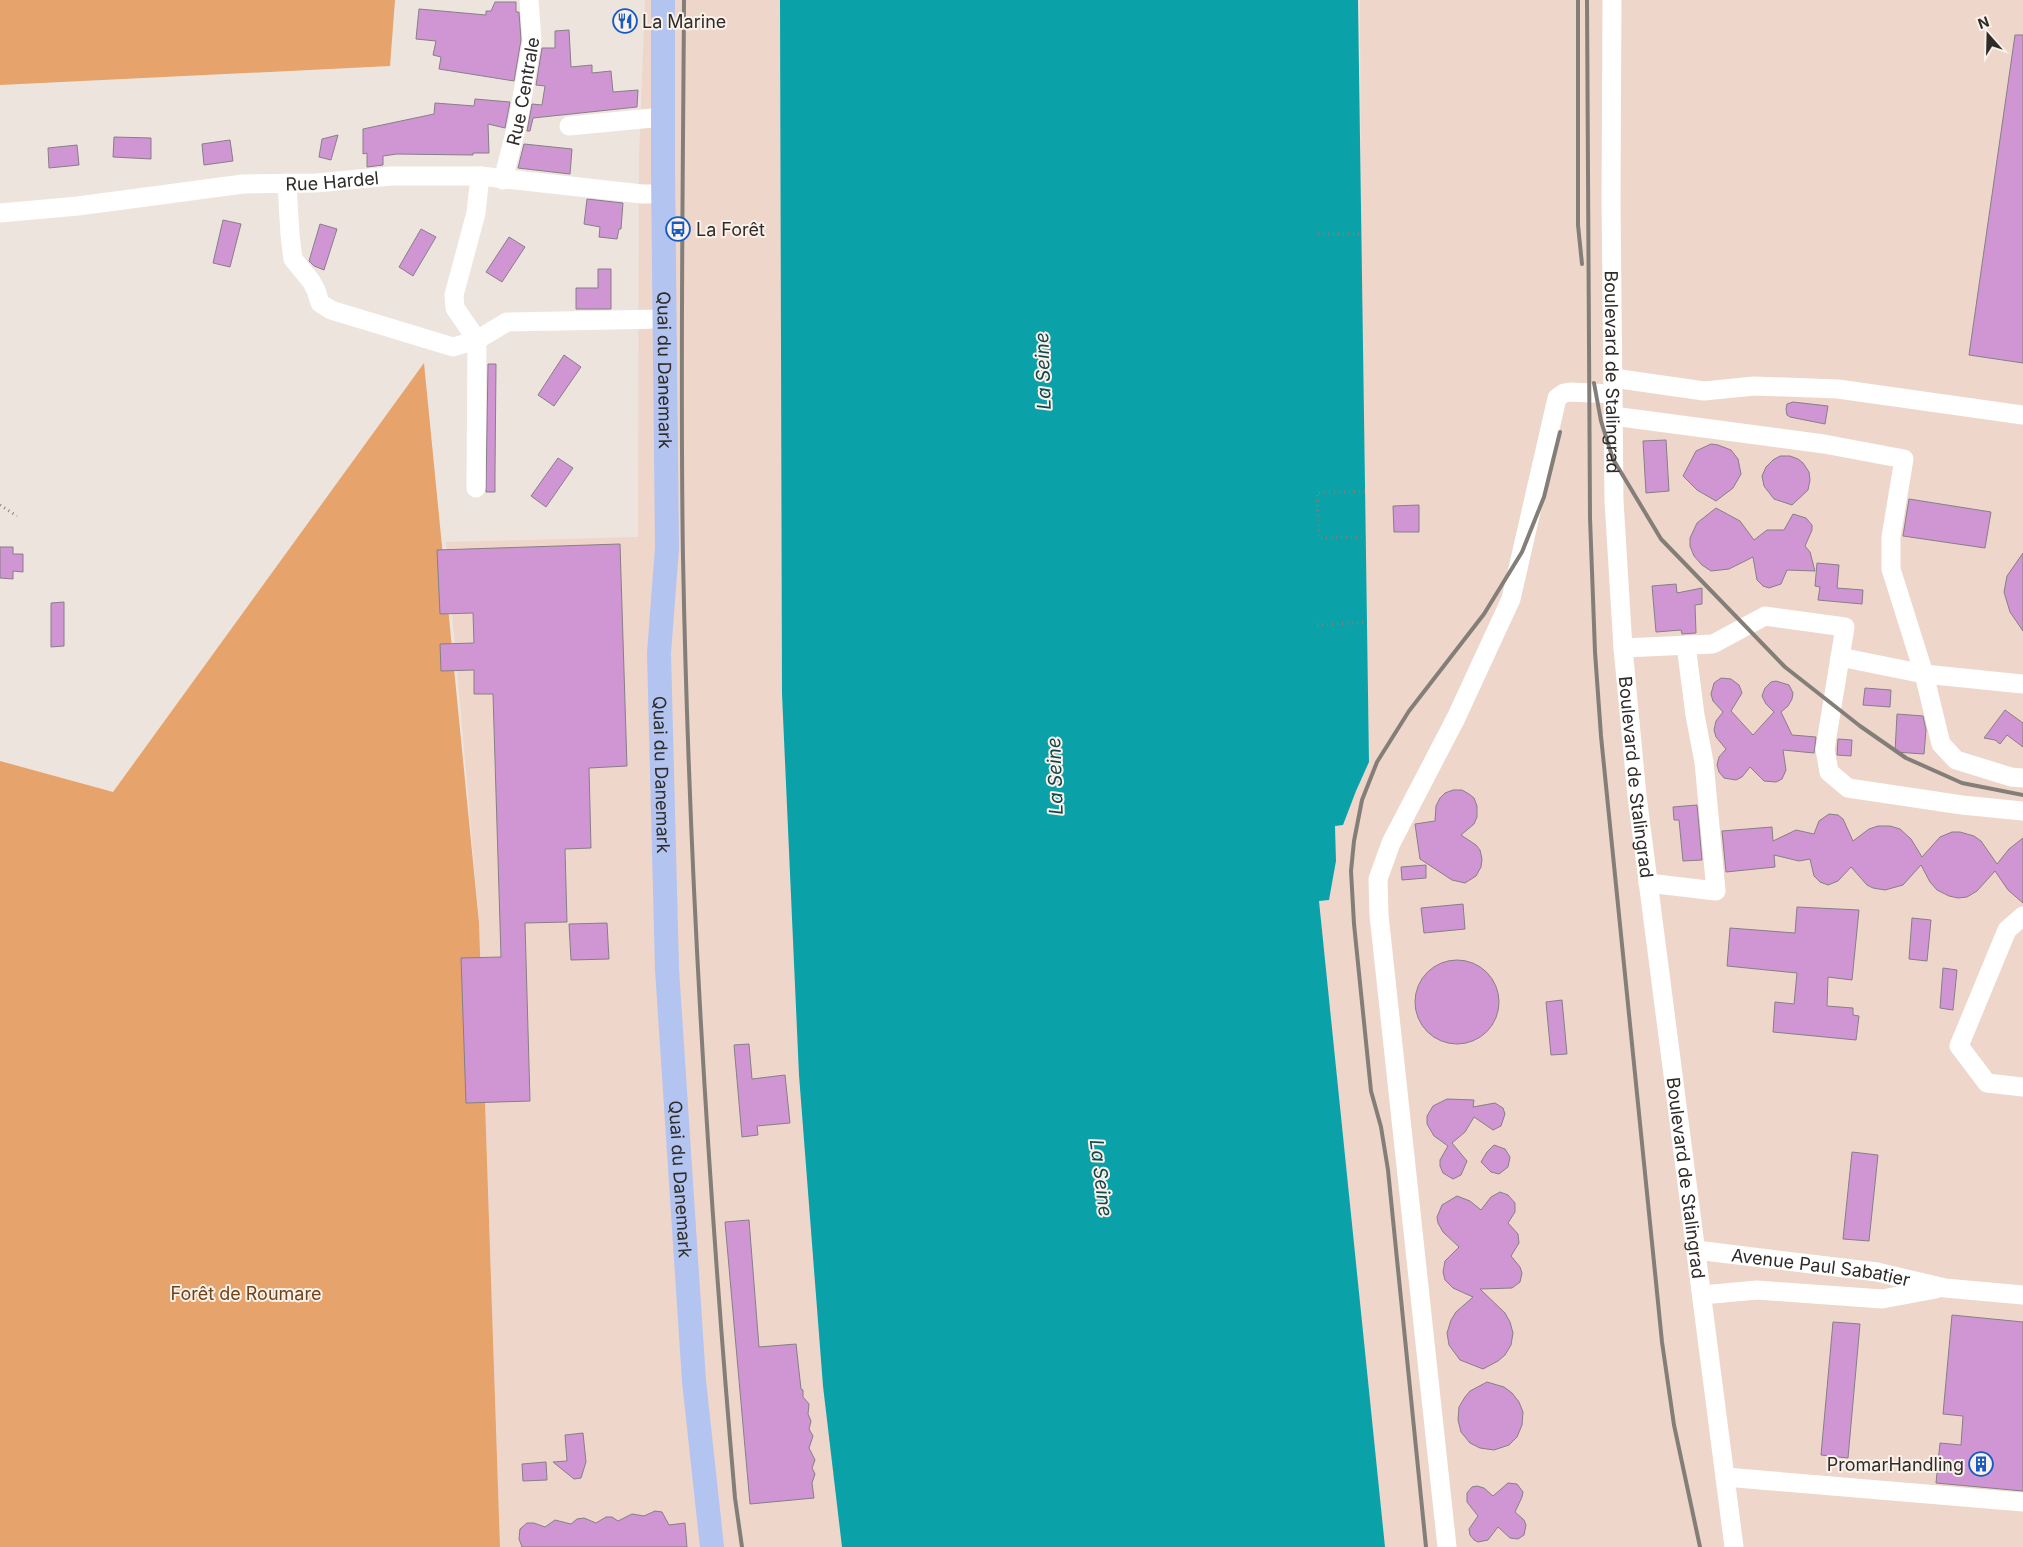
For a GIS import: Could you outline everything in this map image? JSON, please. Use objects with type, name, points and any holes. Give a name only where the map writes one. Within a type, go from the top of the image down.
[{"type":"main road","name":"Quai du Danemark","points":[[663,0],[666,548],[659,653],[667,969],[694,1381],[712,1547]]},
{"type":"street","name":"Rue Centrale","points":[[503,180],[518,121],[532,41],[530,0]]},
{"type":"street","name":"Boulevard de Stalingrad","points":[[1612,0],[1614,500],[1623,648],[1637,796],[1734,1547]]},
{"type":"street","points":[[569,126],[663,117]]},
{"type":"street","name":"Rue Hardel","points":[[0,213],[78,206],[243,184],[316,183],[391,176],[480,176],[642,194],[664,194]]},
{"type":"street","points":[[476,488],[477,340],[455,308],[454,295],[476,213],[480,176]]},
{"type":"street","points":[[287,184],[293,259],[311,281],[320,303],[331,310],[453,347],[477,340],[507,322],[664,319]]},
{"type":"street","points":[[1447,1547],[1380,924],[1378,879],[1391,844],[1456,718],[1511,599],[1557,398],[1570,392],[1613,386],[1704,391],[1754,386],[1838,389],[2023,415]]},
{"type":"street","points":[[1613,416],[1824,444],[1904,459],[1891,537],[1891,569],[1924,674],[1942,744],[1956,760],[2011,777],[2023,778]]},
{"type":"street","points":[[1623,648],[1712,644],[1765,616],[1845,627],[1825,749],[1829,772],[1848,788],[1962,806],[2023,811]]},
{"type":"street","points":[[1648,884],[1716,891],[1704,762],[1695,715],[1686,645]]},
{"type":"street","points":[[1840,657],[1924,674],[2023,684]]},
{"type":"street","points":[[2023,916],[2006,930],[1959,1046],[1987,1083],[2023,1087]]},
{"type":"street","name":"Avenue Paul Sabatier","points":[[1696,1250],[1877,1272],[1945,1288],[2023,1294]]},
{"type":"street","name":"Avenue Paul Sabatier","points":[[1702,1295],[1757,1290],[1882,1300],[1945,1288]]},
{"type":"street","points":[[1725,1477],[2023,1502]]},
{"type":"path","points":[[1318,234],[1361,234]]},
{"type":"path","points":[[1365,491],[1317,493],[1319,538],[1366,537]]},
{"type":"path","points":[[0,505],[18,516]]},
{"type":"path","points":[[1317,625],[1367,622]]},
{"type":"shaded area","points":[[645,0],[799,0],[901,1547],[500,1547],[479,923],[446,542],[638,537],[639,157]]},
{"type":"shaded area","points":[[1360,0],[2023,0],[2023,1547],[1385,1547],[1319,901],[1329,900],[1336,861],[1335,826],[1356,791],[1369,762],[1361,234]]},
{"type":"green space","points":[[0,0],[395,0],[390,66],[0,85]]},
{"type":"green space","name":"Forêt de Roumare","points":[[424,363],[479,923],[500,1547],[0,1547],[0,761],[113,792]]},
{"type":"water","name":"La Seine","points":[[780,0],[1358,0],[1369,762],[1343,825],[1335,826],[1336,861],[1329,900],[1319,901],[1385,1547],[842,1547],[823,1386],[799,1075],[782,694]]},
{"type":"building","points":[[495,2],[516,2],[516,12],[519,12],[521,40],[514,81],[439,69],[441,57],[433,55],[436,41],[416,39],[419,9],[486,15],[486,11],[491,11]]},
{"type":"building","points":[[569,30],[571,67],[592,65],[592,73],[611,71],[613,92],[638,90],[637,107],[533,118],[530,131],[527,131],[532,104],[542,105],[545,86],[536,85],[542,48],[555,48],[555,31]]},
{"type":"building","points":[[2015,35],[2023,35],[2023,363],[1969,355]]},
{"type":"building","points":[[475,99],[510,102],[505,128],[488,124],[489,153],[473,153],[473,155],[397,154],[383,156],[383,165],[367,167],[367,153],[363,154],[363,129],[434,114],[435,103],[474,106]]},
{"type":"building","points":[[338,135],[331,160],[319,157],[322,139]]},
{"type":"building","points":[[114,137],[151,138],[151,159],[113,157]]},
{"type":"building","points":[[230,140],[233,161],[204,165],[202,144]]},
{"type":"building","points":[[524,144],[572,149],[570,174],[518,168]]},
{"type":"building","points":[[77,145],[79,165],[49,168],[48,148]]},
{"type":"building","points":[[587,199],[623,203],[621,229],[619,229],[617,239],[599,237],[600,227],[584,224]]},
{"type":"building","points":[[223,220],[241,224],[230,267],[213,263]]},
{"type":"building","points":[[320,224],[337,229],[324,270],[314,266],[309,261]]},
{"type":"building","points":[[421,229],[436,237],[413,276],[399,267]]},
{"type":"building","points":[[509,237],[525,247],[502,282],[486,272]]},
{"type":"building","points":[[598,269],[611,269],[611,309],[576,309],[576,288],[598,288]]},
{"type":"building","points":[[564,355],[581,367],[554,406],[538,395]]},
{"type":"building","points":[[488,364],[496,364],[495,492],[486,492]]},
{"type":"building","points":[[1793,402],[1828,406],[1825,424],[1787,415],[1787,404]]},
{"type":"building","points":[[1666,440],[1669,491],[1646,493],[1643,441]]},
{"type":"building","points":[[1711,444],[1731,450],[1738,459],[1741,474],[1733,488],[1716,501],[1697,490],[1683,476],[1696,451]]},
{"type":"building","points":[[1780,456],[1790,456],[1798,459],[1809,472],[1808,490],[1792,505],[1774,499],[1764,486],[1762,476],[1766,467]]},
{"type":"building","points":[[558,458],[573,468],[546,507],[531,496]]},
{"type":"building","points":[[1909,499],[1991,512],[1985,548],[1903,536]]},
{"type":"building","points":[[1419,505],[1419,532],[1394,532],[1393,506]]},
{"type":"building","points":[[1716,508],[1740,521],[1754,540],[1767,530],[1784,530],[1793,514],[1806,518],[1812,525],[1812,530],[1805,546],[1810,552],[1815,571],[1787,570],[1781,584],[1769,588],[1763,586],[1757,580],[1753,557],[1729,569],[1711,571],[1694,556],[1690,546],[1690,538],[1697,523]]},
{"type":"building","points":[[620,544],[627,766],[589,768],[591,848],[565,849],[567,922],[525,923],[530,1101],[466,1103],[461,958],[501,957],[493,694],[474,694],[474,670],[441,671],[440,644],[474,643],[473,613],[440,614],[437,550]]},
{"type":"building","points":[[0,547],[13,547],[13,554],[23,554],[23,572],[13,571],[13,579],[0,578]]},
{"type":"building","points":[[2023,553],[2023,631],[2010,612],[2004,592],[2007,576]]},
{"type":"building","points":[[1817,563],[1839,565],[1837,588],[1863,590],[1862,604],[1818,600],[1820,587],[1815,586]]},
{"type":"building","points":[[1676,584],[1677,593],[1702,588],[1702,604],[1695,605],[1696,633],[1682,634],[1681,630],[1656,632],[1652,586]]},
{"type":"building","points":[[64,602],[64,646],[51,647],[51,603]]},
{"type":"building","points":[[1721,678],[1731,679],[1739,685],[1742,693],[1731,711],[1753,735],[1774,712],[1766,704],[1762,696],[1765,688],[1771,682],[1776,681],[1789,685],[1793,693],[1792,699],[1781,712],[1792,735],[1816,737],[1814,753],[1783,750],[1786,770],[1782,779],[1776,782],[1764,781],[1750,767],[1742,777],[1736,780],[1724,778],[1719,772],[1717,765],[1719,757],[1726,749],[1716,737],[1714,730],[1716,721],[1723,712],[1713,701],[1711,694],[1714,683]]},
{"type":"building","points":[[1865,688],[1891,690],[1890,707],[1863,705]]},
{"type":"building","points":[[2005,710],[2023,723],[2023,747],[2007,735],[2000,744],[1995,740],[1984,738]]},
{"type":"building","points":[[1897,714],[1923,716],[1926,730],[1924,754],[1895,752]]},
{"type":"building","points":[[1838,739],[1852,740],[1851,756],[1837,755]]},
{"type":"building","points":[[1453,790],[1462,790],[1469,794],[1474,798],[1477,806],[1477,817],[1474,824],[1461,835],[1480,850],[1481,867],[1476,876],[1465,883],[1452,880],[1420,859],[1415,824],[1435,821],[1436,806],[1440,798],[1445,793]]},
{"type":"building","points":[[1697,805],[1702,860],[1683,861],[1679,820],[1674,820],[1673,807]]},
{"type":"building","points":[[1829,814],[1838,815],[1843,819],[1853,841],[1869,829],[1878,826],[1890,826],[1900,829],[1911,839],[1922,857],[1940,837],[1952,832],[1960,832],[1974,836],[1981,841],[1997,864],[2009,849],[2023,838],[2023,903],[2008,890],[1995,871],[1977,891],[1967,897],[1958,898],[1937,890],[1930,882],[1921,865],[1903,885],[1885,890],[1867,885],[1851,867],[1838,881],[1828,885],[1820,882],[1814,876],[1810,859],[1799,861],[1774,855],[1775,867],[1726,872],[1722,831],[1772,827],[1773,841],[1796,830],[1814,834],[1819,821]]},
{"type":"building","points":[[1426,865],[1426,878],[1402,880],[1401,867]]},
{"type":"building","points":[[1463,904],[1465,929],[1424,933],[1421,908]]},
{"type":"building","points":[[1797,907],[1859,910],[1852,980],[1828,977],[1827,1006],[1853,1008],[1853,1015],[1859,1016],[1856,1040],[1773,1032],[1775,1002],[1794,1004],[1797,973],[1727,966],[1730,928],[1795,933]]},
{"type":"building","points":[[1912,918],[1931,920],[1927,961],[1909,959]]},
{"type":"building","points":[[607,923],[609,959],[571,960],[569,924]]},
{"type":"building","points":[[1457,960],[1480,967],[1492,979],[1499,1002],[1492,1025],[1480,1037],[1457,1044],[1434,1037],[1422,1025],[1415,1002],[1422,979],[1434,967]]},
{"type":"building","points":[[1943,968],[1957,970],[1953,1010],[1940,1008]]},
{"type":"building","points":[[1562,1000],[1567,1054],[1551,1055],[1546,1002]]},
{"type":"building","points":[[749,1044],[752,1079],[785,1075],[790,1123],[757,1126],[758,1135],[742,1137],[734,1045]]},
{"type":"building","points":[[1447,1099],[1474,1100],[1473,1107],[1495,1103],[1503,1108],[1505,1114],[1501,1126],[1493,1130],[1474,1117],[1465,1132],[1452,1143],[1467,1161],[1461,1175],[1453,1179],[1443,1173],[1440,1166],[1440,1160],[1448,1146],[1434,1136],[1427,1124],[1427,1116],[1433,1106]]},
{"type":"building","points":[[1494,1145],[1505,1149],[1510,1157],[1508,1167],[1499,1174],[1491,1172],[1481,1162]]},
{"type":"building","points":[[1852,1152],[1878,1155],[1869,1241],[1843,1239]]},
{"type":"building","points":[[1500,1192],[1508,1195],[1515,1203],[1515,1212],[1508,1223],[1518,1234],[1519,1243],[1511,1256],[1520,1267],[1522,1273],[1520,1282],[1512,1288],[1480,1289],[1505,1313],[1513,1333],[1511,1345],[1505,1355],[1483,1369],[1460,1360],[1449,1345],[1447,1333],[1451,1320],[1456,1312],[1473,1297],[1453,1288],[1445,1280],[1443,1272],[1445,1261],[1459,1247],[1443,1232],[1437,1217],[1442,1205],[1457,1196],[1470,1201],[1481,1210],[1491,1197]]},
{"type":"building","points":[[749,1220],[759,1347],[796,1344],[801,1389],[803,1390],[803,1397],[809,1404],[808,1414],[811,1421],[809,1429],[813,1436],[809,1448],[815,1460],[812,1468],[815,1474],[812,1483],[814,1498],[750,1504],[725,1222]]},
{"type":"building","points":[[1952,1315],[2023,1322],[2023,1491],[1936,1483],[1940,1443],[1961,1445],[1963,1416],[1943,1414]]},
{"type":"building","points":[[1833,1322],[1860,1324],[1848,1458],[1821,1455]]},
{"type":"building","points":[[1487,1382],[1504,1387],[1512,1393],[1519,1402],[1523,1412],[1522,1425],[1517,1437],[1509,1445],[1494,1450],[1480,1448],[1470,1443],[1461,1432],[1458,1420],[1459,1407],[1465,1397],[1470,1391]]},
{"type":"building","points":[[583,1433],[586,1462],[581,1478],[574,1479],[553,1462],[567,1461],[565,1435]]},
{"type":"building","points":[[546,1462],[547,1480],[523,1481],[522,1464]]},
{"type":"building","points":[[1508,1483],[1517,1484],[1523,1492],[1515,1512],[1524,1520],[1526,1525],[1524,1535],[1518,1539],[1510,1538],[1498,1527],[1488,1540],[1478,1542],[1474,1540],[1470,1535],[1469,1529],[1478,1516],[1467,1502],[1467,1493],[1472,1487],[1477,1486],[1484,1488],[1493,1496]]},
{"type":"building","points":[[655,1511],[662,1512],[669,1525],[685,1523],[687,1547],[522,1547],[519,1539],[520,1529],[527,1523],[534,1523],[545,1527],[555,1520],[571,1524],[577,1519],[584,1518],[596,1523],[606,1517],[612,1517],[618,1521],[632,1514],[644,1516]]},
{"type":"railway","points":[[684,0],[682,488],[690,793],[701,1028],[716,1263],[735,1498],[742,1547]]},
{"type":"railway","points":[[1578,0],[1578,225],[1582,264]]},
{"type":"railway","points":[[1587,0],[1590,518],[1595,652],[1601,736],[1662,1342],[1674,1425],[1700,1547]]},
{"type":"railway","points":[[1594,383],[1601,421],[1613,459],[1661,539],[1785,667],[1860,726],[1906,758],[1962,783],[2023,795]]},
{"type":"railway","points":[[1426,1547],[1388,1170],[1381,1127],[1371,1091],[1354,924],[1351,871],[1354,841],[1362,800],[1377,762],[1409,711],[1484,614],[1522,552],[1544,497],[1560,432]]},
{"type":"place","name":"La Marine","points":[[625,21]]},
{"type":"place","name":"La Forêt","points":[[678,229]]},
{"type":"place","name":"PromarHandling","points":[[1981,1464]]}]
